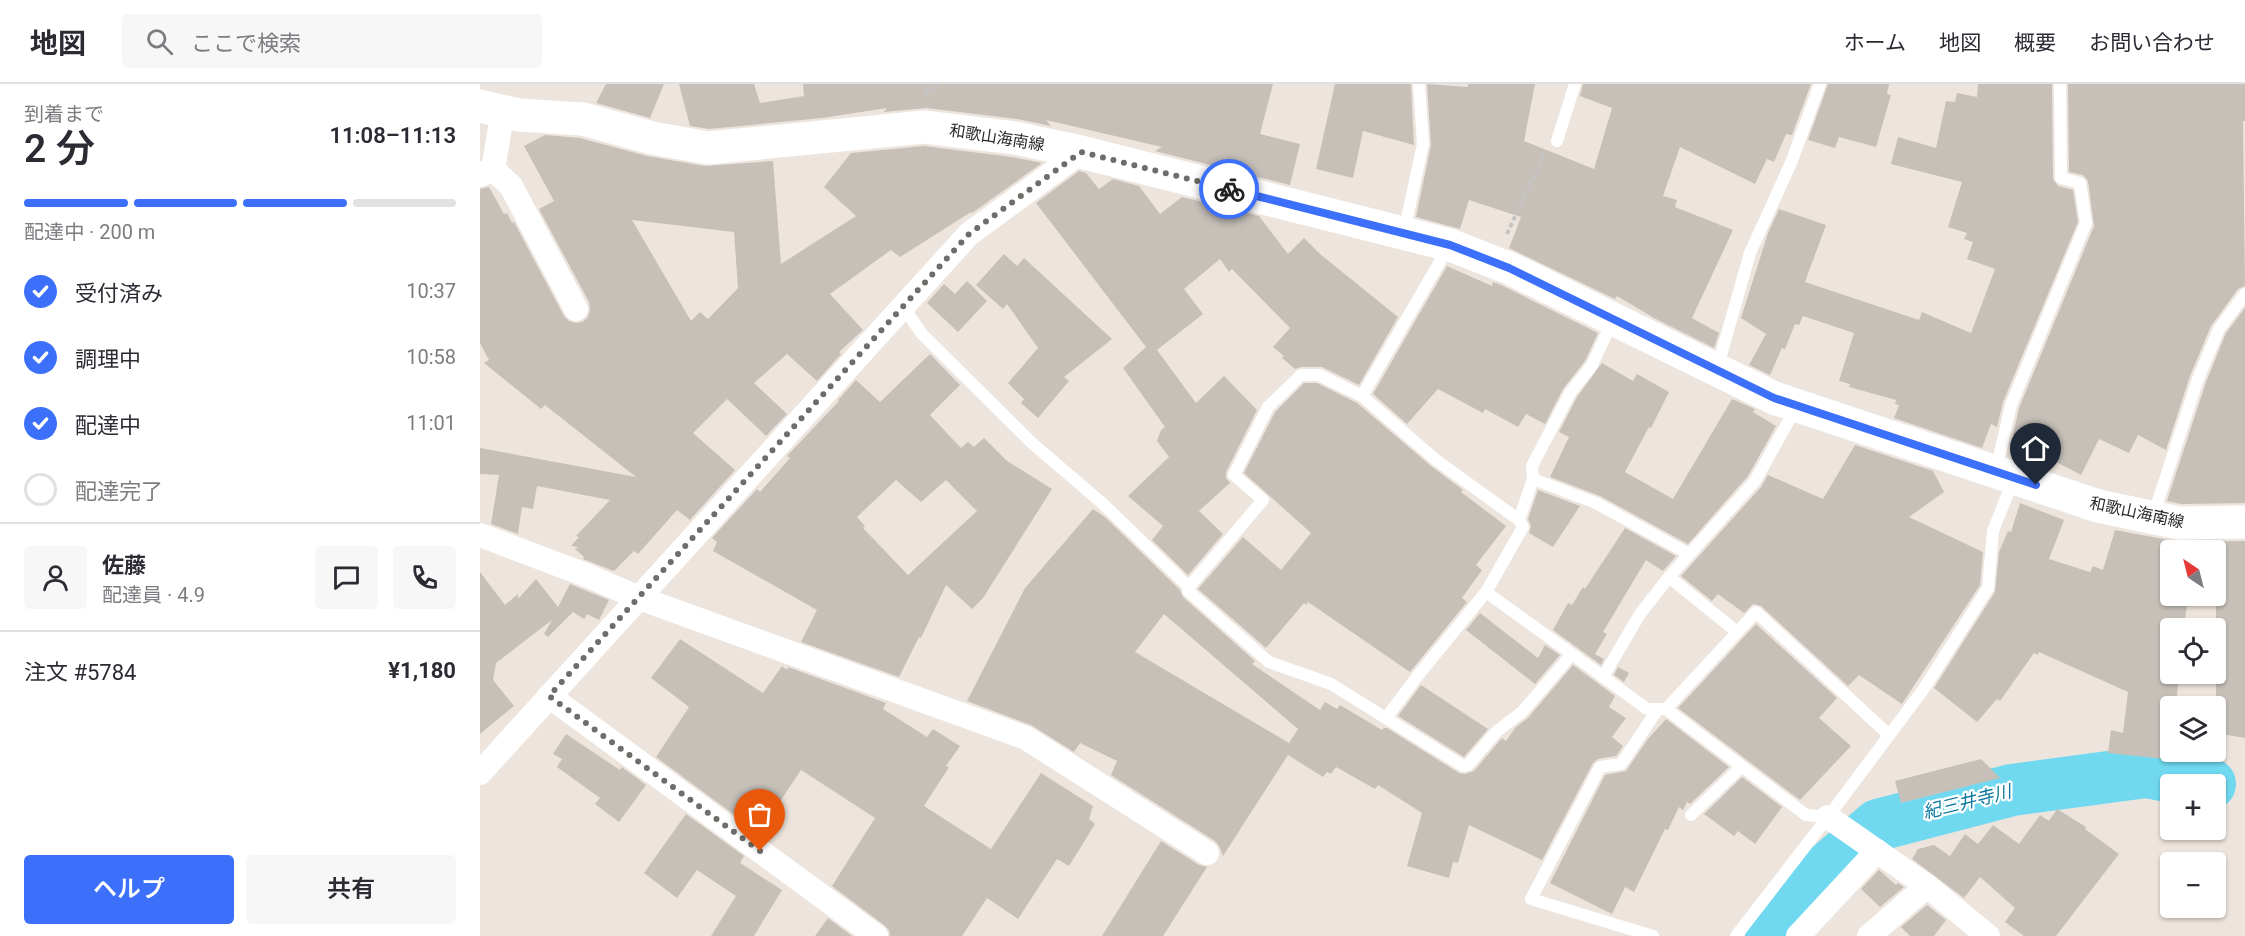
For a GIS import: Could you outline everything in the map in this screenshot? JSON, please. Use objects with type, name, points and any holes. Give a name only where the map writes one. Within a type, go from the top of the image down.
[{"type":"main road","name":"和歌山海南線","points":[[491,109],[519,115],[583,119],[652,138],[708,148],[924,127],[1015,138],[1081,152],[1450,245],[1494,262],[1774,398],[2098,506],[2178,523],[2245,522]]},
{"type":"street","points":[[491,109],[487,172],[511,186],[576,309]]},
{"type":"street","points":[[480,773],[969,234],[1081,152]]},
{"type":"street","points":[[480,535],[586,575],[639,598],[1026,738],[1207,853]]},
{"type":"street","points":[[549,696],[876,936]]},
{"type":"street","points":[[1832,820],[1927,886],[1988,936]]},
{"type":"street","points":[[1798,936],[1873,849]]},
{"type":"street","points":[[1869,936],[1927,886]]},
{"type":"lane","points":[[1404,232],[1423,144],[1419,84]]},
{"type":"lane","points":[[1557,141],[1575,84]]},
{"type":"lane","points":[[1717,370],[1750,253],[1791,163],[1820,84]]},
{"type":"lane","points":[[1736,936],[1832,820],[1889,735],[1923,690],[1988,588],[1993,531],[2005,475],[2011,405],[2086,223],[2080,183],[2061,178],[2060,84]]},
{"type":"lane","points":[[1362,396],[1450,245]]},
{"type":"lane","points":[[2153,518],[2198,379],[2219,329],[2245,294]]},
{"type":"lane","points":[[903,308],[922,334],[1032,443],[1102,503],[1189,587],[1188,591],[1269,662],[1331,684],[1463,766],[1468,765],[1496,732],[1522,712],[1572,654]]},
{"type":"lane","points":[[1519,520],[1533,479],[1533,466],[1538,455],[1570,393],[1592,365],[1613,319]]},
{"type":"lane","points":[[1189,587],[1263,500],[1234,475],[1268,407],[1301,375],[1319,375],[1362,396],[1436,460],[1519,520],[1523,527],[1486,592],[1386,718]]},
{"type":"lane","points":[[1603,677],[1640,614],[1689,554],[1755,482],[1797,406]]},
{"type":"lane","points":[[1533,479],[1596,503],[1689,554]]},
{"type":"lane","points":[[1669,577],[1737,632]]},
{"type":"lane","points":[[1486,592],[1647,709],[1662,709],[1806,815],[1832,820]]},
{"type":"lane","points":[[1653,936],[1531,899],[1600,767],[1620,764],[1662,709],[1755,612],[1889,735]]},
{"type":"lane","points":[[1691,815],[1741,767]]},
{"type":"path","points":[[1494,262],[1547,148],[1557,141]]},
{"type":"building","points":[[606,84],[664,84],[650,118],[596,103]]},
{"type":"building","points":[[679,84],[754,84],[760,103],[804,96],[803,84],[1273,84],[1260,134],[1300,144],[1290,185],[1155,151],[1162,147],[1046,120],[1051,126],[1017,119],[926,108],[884,112],[887,108],[822,118],[709,129],[690,126]]},
{"type":"building","points":[[1335,84],[1411,84],[1414,145],[1363,131],[1353,178],[1316,169]]},
{"type":"building","points":[[1427,84],[1468,87],[1468,84],[1535,84],[1524,141],[1594,169],[1612,108],[1580,96],[1583,84],[1811,84],[1792,135],[1786,134],[1774,162],[1767,159],[1755,184],[1680,147],[1663,196],[1677,200],[1675,207],[1733,230],[1692,318],[1719,333],[1714,348],[1654,318],[1617,296],[1615,299],[1509,248],[1521,217],[1469,200],[1460,229],[1416,217],[1431,145]]},
{"type":"building","points":[[1828,84],[1889,84],[1887,94],[1891,95],[1876,147],[1839,137],[1835,148],[1808,140]]},
{"type":"building","points":[[1978,84],[2052,84],[2053,179],[2058,186],[2073,190],[2078,222],[2003,402],[1997,427],[1991,424],[1982,448],[1894,418],[1899,405],[1895,404],[1896,400],[1849,387],[1850,384],[1839,381],[1854,333],[1803,316],[1799,325],[1795,324],[1785,349],[1782,348],[1770,375],[1749,365],[1766,334],[1741,318],[1768,233],[1779,209],[1826,225],[1805,282],[1919,320],[1922,312],[1971,333],[1995,269],[1967,259],[1973,242],[1964,239],[1967,233],[1948,227],[1962,182],[1891,164],[1898,137],[1936,148],[1946,101],[1955,102],[1957,93],[1977,97]]},
{"type":"building","points":[[2068,84],[2245,84],[2245,121],[2243,121],[2245,286],[2238,289],[2211,326],[2190,376],[2166,450],[2138,435],[2129,453],[2099,439],[2081,475],[2045,456],[2046,452],[2013,435],[2019,408],[2094,226],[2088,181],[2083,175],[2069,172]]},
{"type":"building","points":[[545,135],[580,138],[647,156],[705,166],[773,161],[781,264],[856,216],[824,187],[851,153],[924,146],[1042,163],[972,213],[900,257],[891,250],[830,294],[863,330],[839,352],[841,354],[817,381],[787,354],[754,383],[787,414],[766,436],[727,399],[693,433],[735,470],[690,520],[677,510],[638,554],[634,551],[614,571],[583,559],[584,557],[575,549],[578,547],[571,546],[579,537],[576,536],[610,500],[537,486],[533,509],[522,507],[518,534],[491,524],[499,475],[480,474],[480,448],[636,477],[545,405],[541,409],[484,363],[489,360],[480,343],[480,189],[489,187],[504,214],[507,213],[512,223],[514,222],[564,316],[569,321],[582,322],[588,317],[590,310],[589,302],[539,209],[554,201],[524,146]],"holes":[[[632,220],[734,232],[738,288],[708,319],[700,312],[691,321]]]},
{"type":"building","points":[[1079,171],[1086,173],[1099,189],[1113,179],[1139,186],[1160,214],[1182,197],[1259,216],[1288,254],[1304,238],[1320,254],[1398,317],[1359,385],[1322,367],[1295,369],[1282,358],[1284,356],[1273,347],[1290,328],[1232,269],[1229,272],[1220,259],[1184,289],[1203,314],[1157,350],[1196,403],[1224,376],[1257,410],[1226,472],[1226,478],[1230,483],[1199,511],[1223,534],[1188,575],[1152,540],[1163,526],[1128,496],[1169,457],[1157,441],[1161,430],[1165,427],[1123,368],[1146,347],[1036,203]]},
{"type":"building","points":[[1004,254],[1017,266],[1024,258],[1112,339],[1064,377],[1069,381],[1038,418],[1021,403],[1024,399],[1008,383],[1038,348],[1007,304],[1003,309],[976,285]]},
{"type":"building","points":[[1447,266],[1492,286],[1493,282],[1501,285],[1598,333],[1585,361],[1563,389],[1545,424],[1526,414],[1518,427],[1485,409],[1483,413],[1438,389],[1407,424],[1373,394]]},
{"type":"building","points":[[967,281],[987,301],[958,332],[927,303],[944,284],[955,294]]},
{"type":"building","points":[[2245,308],[2245,503],[2181,504],[2167,501],[2206,382],[2226,333]]},
{"type":"building","points":[[930,354],[960,385],[930,415],[961,448],[968,442],[974,447],[984,438],[1007,461],[1052,489],[983,598],[972,609],[946,585],[921,638],[919,637],[899,677],[801,642],[817,610],[713,551],[717,542],[712,538],[757,489],[760,492],[790,458],[787,456],[856,380],[880,402]],"holes":[[[896,480],[921,502],[946,480],[977,511],[908,575],[863,528],[865,526],[857,517]]]},
{"type":"building","points":[[1602,363],[1633,381],[1637,374],[1669,392],[1625,472],[1673,499],[1732,399],[1755,409],[1753,412],[1776,426],[1748,476],[1688,544],[1600,496],[1550,477],[1569,437],[1559,432],[1577,397]]},
{"type":"building","points":[[1304,383],[1317,383],[1357,403],[1463,490],[1461,492],[1506,526],[1476,565],[1482,570],[1462,598],[1467,602],[1410,672],[1308,602],[1306,605],[1304,603],[1266,648],[1198,589],[1243,537],[1281,570],[1311,533],[1244,473],[1275,412]]},
{"type":"building","points":[[1855,445],[1933,471],[1944,492],[1909,517],[1983,552],[1980,585],[1902,704],[1859,675],[1848,686],[1761,606],[1753,604],[1744,613],[1718,594],[1712,601],[1681,576],[1761,487],[1768,475],[1823,499]]},
{"type":"building","points":[[1538,490],[1580,506],[1553,547],[1529,533],[1531,526],[1528,519]]},
{"type":"building","points":[[2020,503],[2064,520],[2049,559],[2090,572],[2093,566],[2103,570],[2115,530],[2168,540],[2160,540],[2160,606],[2187,606],[2185,618],[2160,618],[2160,684],[2178,684],[2177,696],[2160,696],[2160,759],[2108,753],[2111,730],[2123,733],[2128,692],[2039,652],[2038,655],[2034,653],[2000,701],[1997,699],[1977,722],[1934,688],[1995,592],[1999,552],[2008,531],[2011,532]]},
{"type":"building","points":[[1093,509],[1106,518],[1180,590],[1183,597],[1255,661],[1252,664],[1320,710],[1325,702],[1337,709],[1340,705],[1382,730],[1387,728],[1459,773],[1474,771],[1502,738],[1506,741],[1573,665],[1615,696],[1609,707],[1626,718],[1612,737],[1623,746],[1616,756],[1598,759],[1593,763],[1542,860],[1469,825],[1458,863],[1453,862],[1449,878],[1407,866],[1422,813],[1378,785],[1375,789],[1336,767],[1331,774],[1327,772],[1323,777],[1288,755],[1223,856],[1215,841],[1111,775],[1117,761],[1080,743],[1074,752],[1031,725],[967,701],[1025,588]],"holes":[[[1164,614],[1298,729],[1289,743],[1135,652]]]},
{"type":"building","points":[[1625,528],[1676,556],[1663,571],[1646,560],[1603,632],[1607,634],[1595,654],[1604,659],[1601,665],[1553,630],[1568,603],[1572,605],[1583,587],[1585,589]]},
{"type":"building","points":[[2226,541],[2245,541],[2245,738],[2226,735],[2226,696],[2216,696],[2216,684],[2226,684],[2226,618],[2216,618],[2216,606],[2226,606]]},
{"type":"building","points":[[480,572],[505,605],[518,594],[518,599],[536,579],[558,607],[570,584],[609,600],[599,620],[587,614],[584,619],[573,612],[548,637],[544,634],[552,620],[496,663],[493,680],[514,706],[480,734]]},
{"type":"building","points":[[1480,613],[1538,658],[1545,645],[1560,655],[1535,684],[1466,630]]},
{"type":"building","points":[[1756,624],[1837,698],[1819,718],[1851,746],[1800,800],[1678,708]]},
{"type":"building","points":[[680,639],[763,693],[782,666],[787,670],[788,667],[886,703],[883,709],[927,737],[933,729],[960,746],[924,806],[991,849],[1041,773],[1093,806],[1089,819],[1095,824],[1069,866],[1057,859],[1018,919],[987,898],[962,936],[890,936],[889,930],[884,925],[832,886],[875,818],[801,770],[759,833],[656,757],[689,707],[651,678]]},
{"type":"building","points":[[1618,667],[1629,673],[1624,682],[1614,675]]},
{"type":"building","points":[[1421,685],[1488,729],[1464,757],[1398,716]]},
{"type":"building","points":[[1666,719],[1729,767],[1690,804],[1687,802],[1683,810],[1679,807],[1668,830],[1665,829],[1634,892],[1625,887],[1612,914],[1550,883],[1605,775],[1626,771],[1648,739]]},
{"type":"building","points":[[566,734],[620,770],[622,767],[646,785],[619,822],[595,804],[600,798],[557,767],[562,759],[553,754]]},
{"type":"building","points":[[1981,759],[2000,778],[1901,803],[1895,781]]},
{"type":"building","points":[[1742,777],[1782,807],[1755,844],[1738,831],[1734,836],[1704,814]]},
{"type":"building","points":[[2057,809],[2086,827],[2085,829],[2119,854],[2056,936],[2024,936],[2005,922],[2015,908],[1980,877],[1964,898],[1912,859],[1918,849],[1934,845],[1950,856],[1965,834],[1978,844],[1993,825],[2019,844],[2040,815],[2049,821]]},
{"type":"building","points":[[686,814],[744,856],[740,863],[782,890],[754,936],[711,936],[736,896],[697,870],[677,898],[644,873]]},
{"type":"building","points":[[1161,841],[1199,865],[1207,867],[1163,936],[1102,936]]},
{"type":"building","points":[[1879,870],[1896,885],[1898,883],[1904,887],[1880,907],[1861,889]]},
{"type":"building","points":[[1927,905],[1946,920],[1934,936],[1910,936],[1901,927]]},
{"type":"building","points":[[828,918],[852,936],[815,936]]},
{"type":"waterway","name":"紀三井寺川","points":[[1771,936],[1828,868],[1878,825],[2012,790],[2146,772],[2160,775]]},
{"type":"way so far","points":[[760,851],[549,696],[969,234],[1081,152],[1229,189]]},
{"type":"route","points":[[1229,189],[1450,245],[1509,268],[1774,398],[2036,485]]}]
